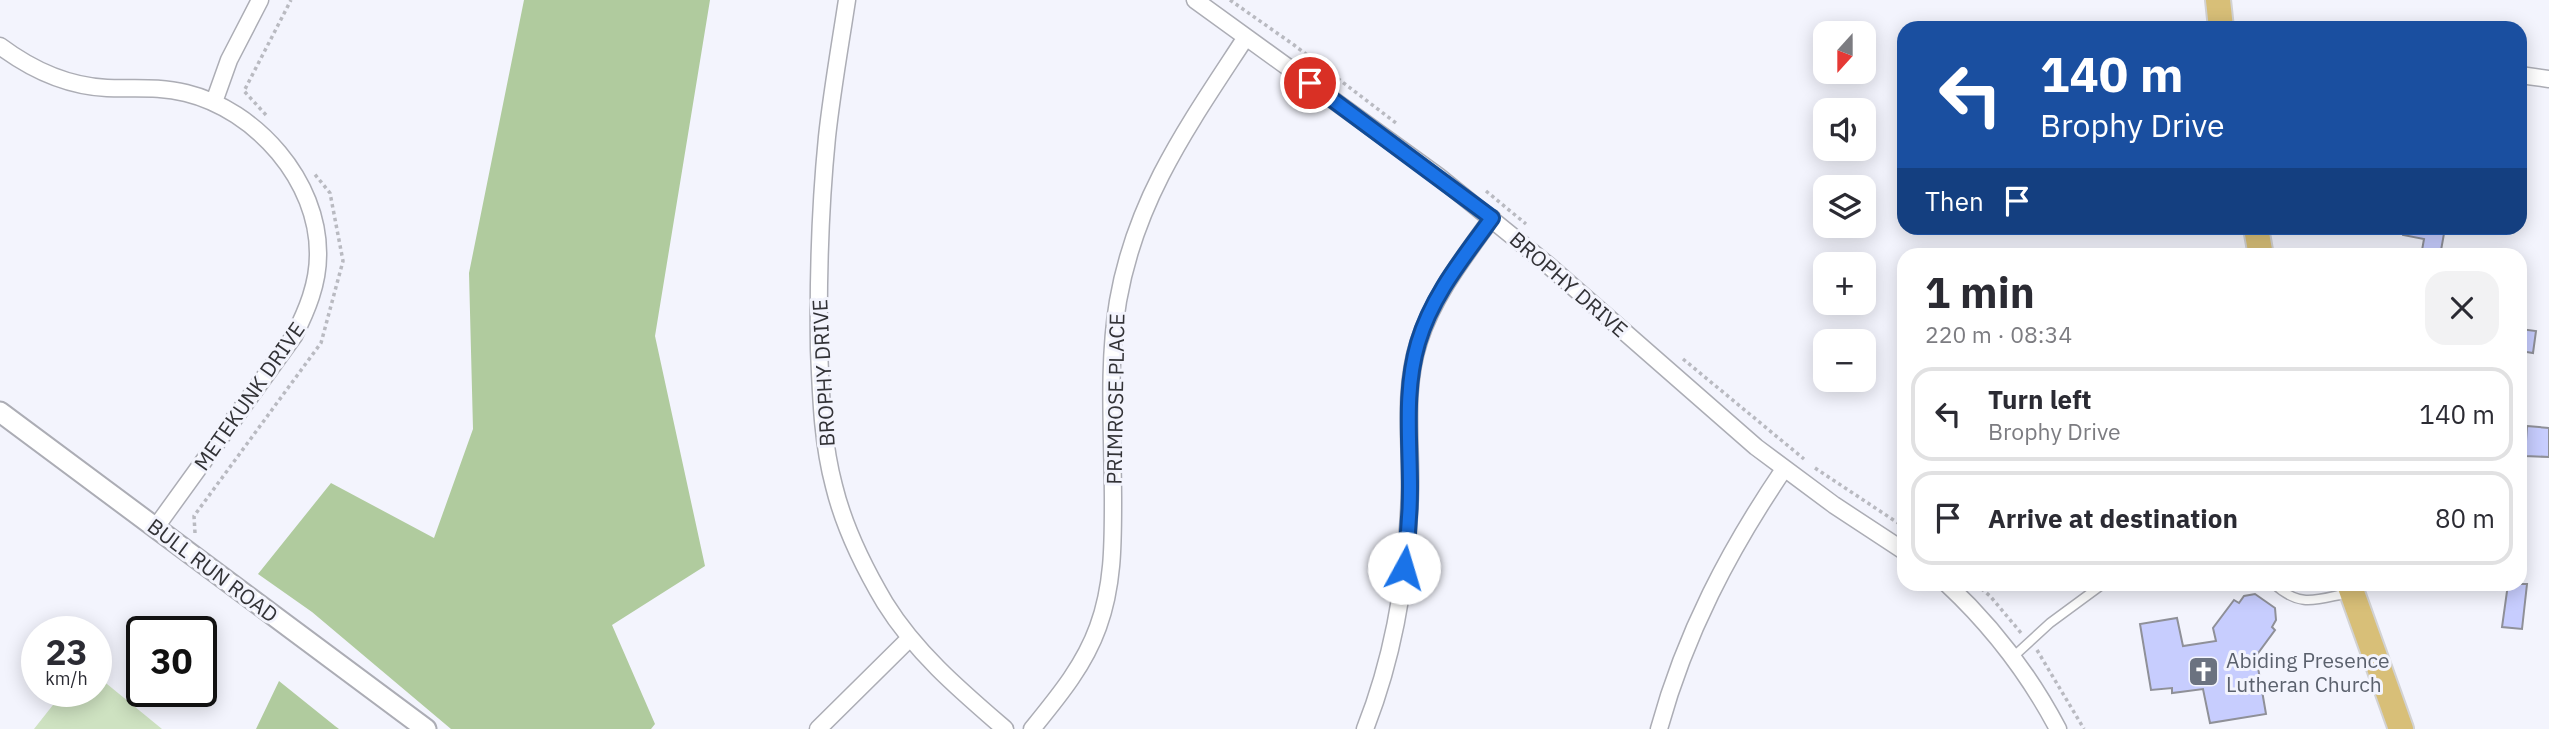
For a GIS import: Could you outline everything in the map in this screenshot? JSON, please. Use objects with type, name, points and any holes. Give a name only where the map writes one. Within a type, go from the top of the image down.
[{"type":"main road","points":[[2218,0],[2220,21]]},
{"type":"main road","points":[[2352,591],[2401,729]]},
{"type":"street","points":[[214,102],[229,60],[260,0]]},
{"type":"street","name":"BROPHY DRIVE","points":[[847,0],[827,137],[818,305],[821,401],[825,444],[834,487],[847,527],[875,586],[910,638],[945,677],[1005,729]]},
{"type":"street","name":"BROPHY DRIVE","points":[[1195,0],[1492,218],[1784,469],[1897,546]]},
{"type":"street","name":"PRIMROSE PLACE","points":[[1032,729],[1066,687],[1084,658],[1098,628],[1108,595],[1113,558],[1113,349],[1118,302],[1138,225],[1156,181],[1175,146],[1246,37]]},
{"type":"street","name":"METEKUNK DRIVE","points":[[0,46],[35,69],[60,80],[109,88],[164,88],[214,102],[247,122],[268,141],[296,178],[311,212],[317,239],[316,275],[306,311],[294,336],[156,527]]},
{"type":"street","points":[[2527,76],[2549,79]]},
{"type":"street","points":[[1365,729],[1389,655],[1407,548],[1410,487],[1407,412],[1410,377],[1418,342],[1444,286],[1492,218]]},
{"type":"street","name":"BULL RUN ROAD","points":[[0,412],[425,729]]},
{"type":"street","points":[[1659,729],[1690,636],[1720,573],[1748,523],[1784,469]]},
{"type":"street","points":[[1954,591],[2013,657],[2046,705],[2058,729]]},
{"type":"street","points":[[818,729],[910,638]]},
{"type":"lane","points":[[2013,657],[2050,623],[2093,591]]},
{"type":"lane","points":[[2282,591],[2290,598],[2308,601],[2341,591]]},
{"type":"path","points":[[268,118],[244,91],[291,0]]},
{"type":"path","points":[[203,539],[194,532],[194,516],[321,343],[342,261],[330,193],[313,172]]},
{"type":"green space","points":[[524,0],[710,0],[655,336],[705,566],[612,625],[655,724],[651,729],[451,729],[312,612],[258,574],[331,483],[434,538],[473,429],[469,273]]},
{"type":"green space","points":[[279,681],[335,726],[339,729],[256,729]]},
{"type":"green space","points":[[112,688],[126,700],[126,707],[135,707],[162,729],[34,729],[51,707],[112,707]]},
{"type":"building","points":[[2403,235],[2444,235],[2441,248],[2422,248],[2424,239]]},
{"type":"building","points":[[2527,330],[2536,331],[2533,353],[2527,352]]},
{"type":"building","points":[[2527,426],[2549,428],[2549,457],[2527,456]]},
{"type":"building","points":[[2507,591],[2526,591],[2522,629],[2502,627]]},
{"type":"building","name":"Abiding Presence Lutheran Church","points":[[2255,594],[2275,608],[2276,620],[2272,627],[2275,630],[2256,656],[2266,714],[2210,723],[2203,689],[2172,693],[2172,688],[2151,690],[2140,624],[2177,618],[2183,646],[2216,641],[2213,628],[2234,600],[2239,603],[2244,596]]},
{"type":"place","name":"Abiding Presence Lutheran Church","points":[[2203,672]]},
{"type":"route","points":[[1310,83],[1492,218],[1444,286],[1429,313],[1418,342],[1410,377],[1407,412],[1410,487],[1404,568]]}]
